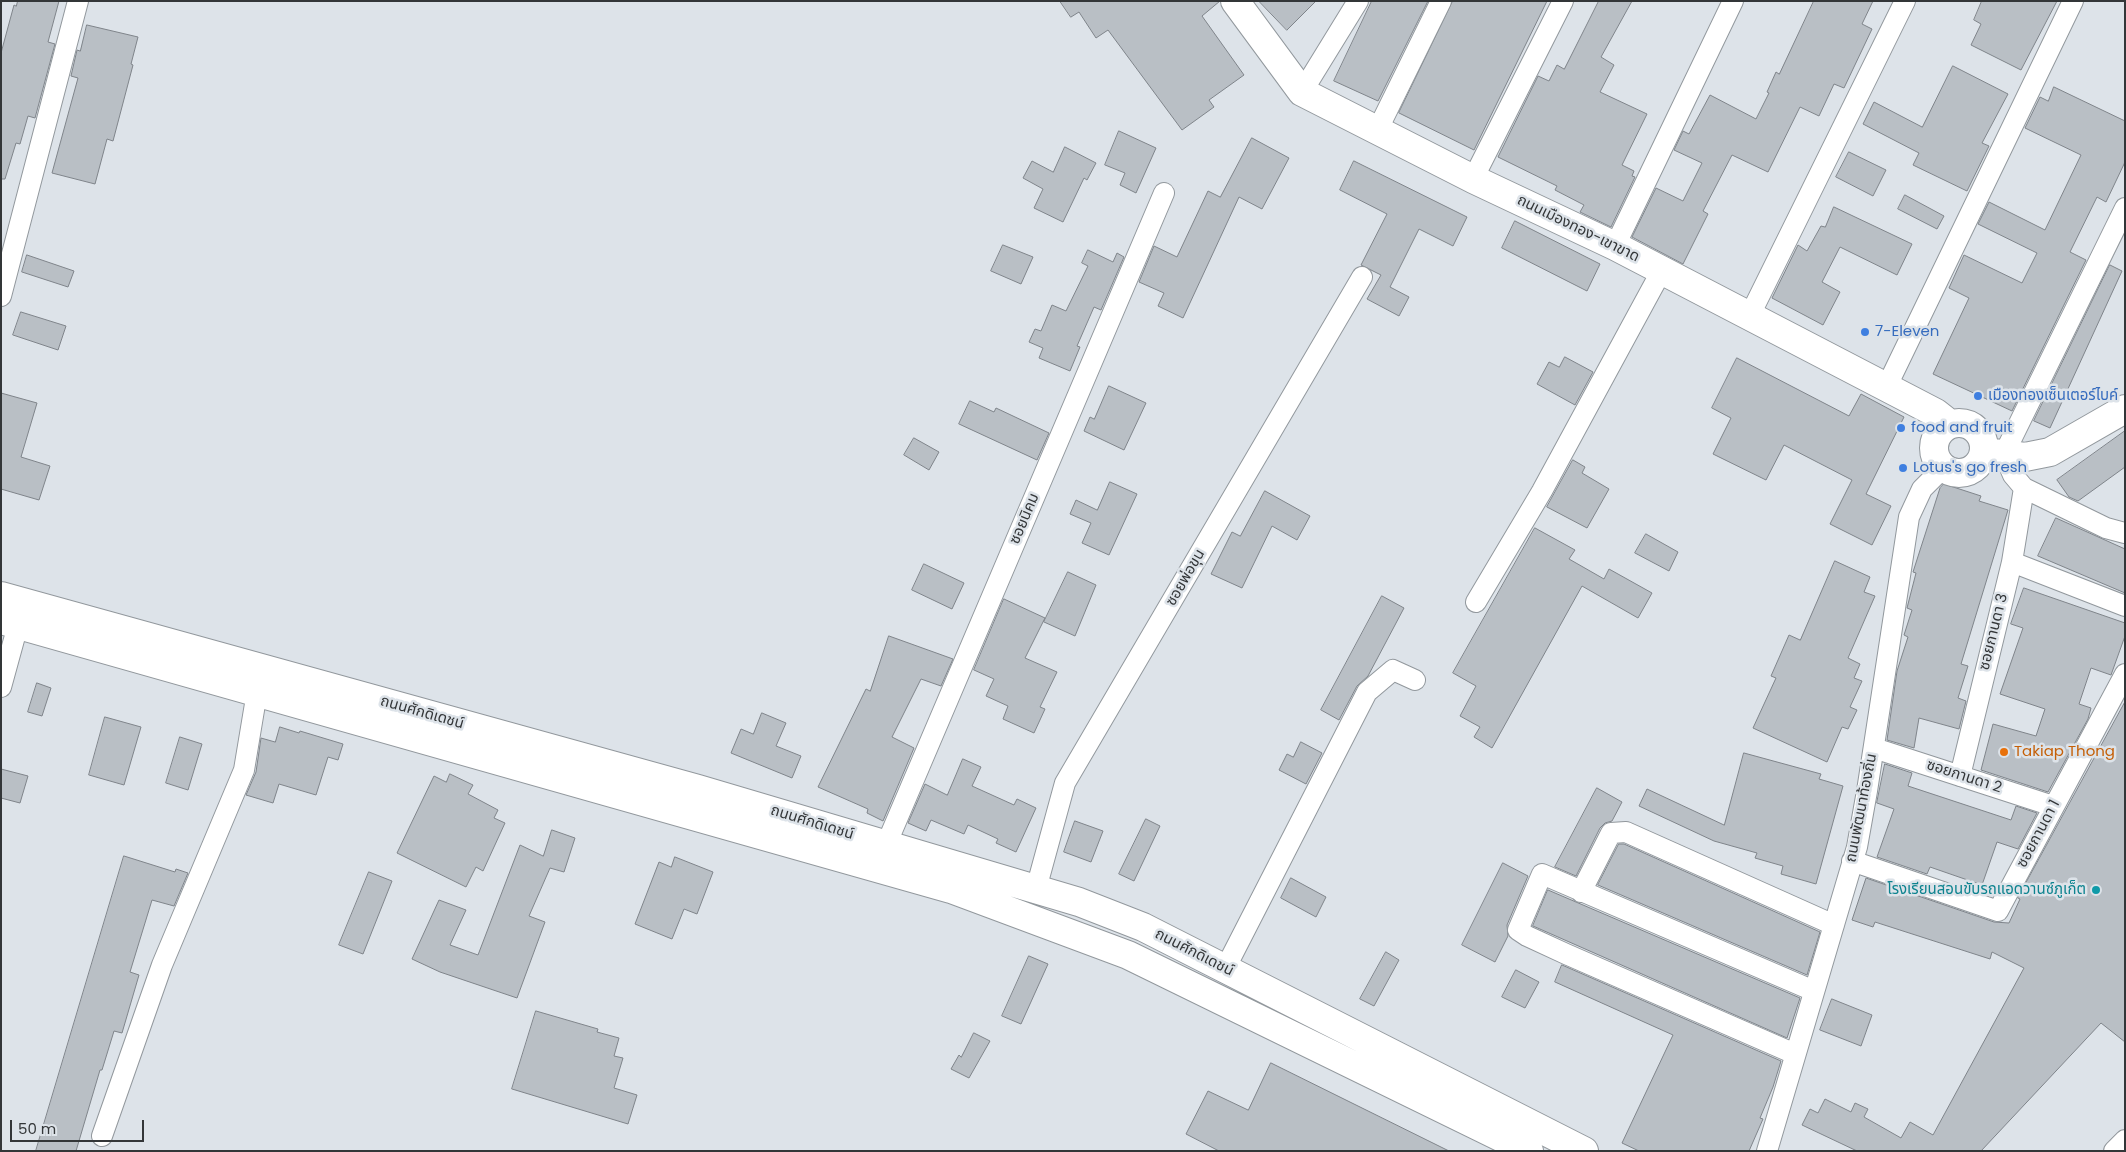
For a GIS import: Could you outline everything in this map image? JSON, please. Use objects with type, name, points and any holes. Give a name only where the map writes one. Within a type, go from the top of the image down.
[{"type":"main road","name":"ถนนเมืองทอง-เขาขาด","points":[[1236,1],[1302,92],[1473,179],[1662,270],[1936,413],[1950,424]]},
{"type":"main road","points":[[1994,453],[1976,428],[1964,422],[1950,424],[1940,431],[1934,443],[1935,457],[1943,468],[1955,473],[1968,472],[1994,453],[2025,457],[2050,452],[2125,409]]},
{"type":"main road","name":"ถนนศักดิเดชน์","points":[[1,596],[698,789],[1079,902],[1143,927],[1584,1151]]},
{"type":"main road","name":"ถนนศักดิเดชน์","points":[[10,622],[951,889],[1128,954],[1529,1151]]},
{"type":"street","points":[[1,296],[78,1]]},
{"type":"street","points":[[1302,92],[1358,1]]},
{"type":"street","points":[[1378,129],[1440,1]]},
{"type":"street","points":[[1473,179],[1563,1]]},
{"type":"street","points":[[1615,246],[1733,1]]},
{"type":"street","points":[[1749,317],[1906,1]]},
{"type":"street","points":[[1886,388],[2074,1]]},
{"type":"street","name":"ซอยนิคม","points":[[886,845],[1164,193]]},
{"type":"street","points":[[2125,208],[1994,453],[2024,488],[2106,528],[2125,533]]},
{"type":"street","points":[[1476,602],[1542,491],[1662,270]]},
{"type":"street","name":"ซอยพ่อขุน","points":[[1036,889],[1065,784],[1362,278]]},
{"type":"street","name":"ถนนพัฒนาท้องถิ่น","points":[[1767,1151],[1852,861],[1868,791],[1909,517],[1922,489],[1943,468]]},
{"type":"street","name":"ซอยกานดา 3","points":[[1960,776],[2012,562],[2024,488]]},
{"type":"street","points":[[2012,562],[2125,606]]},
{"type":"street","points":[[1,687],[10,622]]},
{"type":"street","points":[[1225,968],[1367,692],[1393,670],[1415,680]]},
{"type":"street","name":"ซอยกานดา 1","points":[[1852,861],[1998,911],[2125,674]]},
{"type":"street","points":[[102,1136],[162,965],[244,770],[257,692]]},
{"type":"street","name":"ซอยกานดา 2","points":[[1874,748],[2053,806]]},
{"type":"street","points":[[1581,892],[1611,833],[1626,832],[1834,925]]},
{"type":"street","points":[[1796,1054],[1566,954],[1518,930],[1542,874],[1814,991]]},
{"type":"street","points":[[2114,1151],[2125,1140]]},
{"type":"building","points":[[18,1],[59,1],[48,42],[55,44],[35,118],[28,116],[20,144],[16,143],[5,179],[1,179],[1,53],[14,5],[16,6]]},
{"type":"building","points":[[1060,1],[1220,1],[1202,16],[1244,75],[1209,100],[1214,107],[1182,130],[1108,30],[1096,38],[1079,12],[1071,17]]},
{"type":"building","points":[[1259,1],[1316,1],[1287,30]]},
{"type":"building","points":[[1372,1],[1428,1],[1378,101],[1334,81]]},
{"type":"building","points":[[1453,1],[1547,1],[1474,150],[1399,113]]},
{"type":"building","points":[[1599,1],[1632,1],[1601,57],[1614,65],[1600,92],[1647,114],[1622,165],[1634,171],[1632,176],[1635,177],[1611,227],[1580,212],[1584,205],[1555,190],[1557,186],[1498,157],[1538,76],[1549,81],[1557,65],[1564,69]]},
{"type":"building","points":[[1814,1],[1873,1],[1862,24],[1872,29],[1844,88],[1834,84],[1819,116],[1800,107],[1768,172],[1732,155],[1703,211],[1708,214],[1683,264],[1632,237],[1656,188],[1683,201],[1702,163],[1674,150],[1683,131],[1689,134],[1710,95],[1756,119],[1769,93],[1767,92],[1776,72],[1779,74]]},
{"type":"building","points":[[1982,1],[2057,1],[2021,70],[1971,45],[1981,24],[1974,20]]},
{"type":"building","points":[[87,25],[138,37],[131,64],[133,65],[113,141],[107,139],[95,184],[52,173],[78,78],[71,76],[77,50],[80,51]]},
{"type":"building","points":[[1953,66],[2008,94],[1982,143],[1989,146],[1967,191],[1913,165],[1919,153],[1863,124],[1874,102],[1922,127]]},
{"type":"building","points":[[2054,87],[2125,121],[2125,162],[2106,202],[2097,197],[2070,252],[2086,260],[2012,411],[1933,374],[1969,298],[1949,288],[1964,255],[2022,283],[2037,253],[1978,224],[1989,202],[2045,230],[2081,155],[2025,128],[2040,97],[2048,101]]},
{"type":"building","points":[[1119,131],[1156,148],[1136,193],[1120,185],[1125,173],[1105,165]]},
{"type":"building","points":[[1252,138],[1289,158],[1262,209],[1239,197],[1183,318],[1158,306],[1164,293],[1139,282],[1154,246],[1177,257],[1208,191],[1220,197]]},
{"type":"building","points":[[1065,147],[1096,163],[1087,180],[1084,178],[1063,222],[1034,208],[1043,189],[1023,178],[1032,161],[1053,172]]},
{"type":"building","points":[[1849,152],[1886,170],[1873,196],[1836,177]]},
{"type":"building","points":[[1354,161],[1467,217],[1453,246],[1419,229],[1390,287],[1409,297],[1399,316],[1367,299],[1381,275],[1361,265],[1387,214],[1340,190]]},
{"type":"building","points":[[1905,195],[1944,216],[1937,229],[1898,209]]},
{"type":"building","points":[[1834,207],[1912,244],[1897,275],[1840,247],[1822,282],[1840,292],[1823,325],[1772,298],[1798,245],[1807,251],[1821,226],[1825,227]]},
{"type":"building","points":[[1515,221],[1600,264],[1587,291],[1502,248]]},
{"type":"building","points":[[1003,245],[1033,257],[1021,284],[991,271]]},
{"type":"building","points":[[1088,250],[1113,262],[1117,253],[1124,257],[1101,310],[1094,307],[1077,346],[1080,347],[1070,371],[1039,358],[1043,348],[1029,342],[1035,329],[1041,331],[1052,305],[1066,311],[1088,266],[1082,263]]},
{"type":"building","points":[[27,255],[74,271],[68,287],[22,272]]},
{"type":"building","points":[[2110,265],[2122,271],[2050,428],[2034,421]]},
{"type":"building","points":[[21,312],[66,326],[58,350],[13,335]]},
{"type":"building","points":[[1565,357],[1593,372],[1575,405],[1537,384],[1549,362],[1559,367]]},
{"type":"building","points":[[1737,358],[1849,416],[1861,394],[1904,417],[1866,494],[1891,506],[1872,545],[1830,524],[1852,480],[1784,445],[1766,480],[1713,454],[1731,418],[1712,408]]},
{"type":"building","points":[[1109,386],[1146,403],[1124,450],[1084,431],[1090,417],[1094,419]]},
{"type":"building","points":[[1,393],[37,403],[21,457],[50,466],[39,500],[1,489]]},
{"type":"building","points":[[970,401],[994,412],[996,408],[1049,433],[1037,460],[959,424]]},
{"type":"building","points":[[2125,431],[2125,467],[2078,501],[2069,497],[2057,480]]},
{"type":"building","points":[[914,438],[939,452],[929,470],[904,455]]},
{"type":"building","points":[[1573,460],[1585,467],[1582,473],[1609,489],[1587,528],[1547,507]]},
{"type":"building","points":[[1110,482],[1137,494],[1109,555],[1082,543],[1091,523],[1070,514],[1076,500],[1097,510]]},
{"type":"building","points":[[1944,484],[1981,496],[1979,501],[2008,510],[1961,664],[1968,666],[1958,698],[1966,701],[1959,729],[1919,718],[1914,748],[1887,740],[1897,671],[1908,637],[1904,635],[1912,610],[1907,608],[1916,573],[1913,572],[1940,488]]},
{"type":"building","points":[[1265,491],[1310,516],[1297,540],[1272,526],[1242,588],[1211,574],[1232,532],[1240,536]]},
{"type":"building","points":[[2056,518],[2125,549],[2125,593],[2038,556]]},
{"type":"building","points":[[1535,528],[1575,550],[1569,559],[1604,579],[1609,569],[1652,593],[1638,618],[1582,586],[1492,748],[1474,737],[1480,727],[1460,716],[1476,686],[1453,673]]},
{"type":"building","points":[[1646,534],[1678,552],[1669,571],[1635,553]]},
{"type":"building","points":[[1835,561],[1870,577],[1864,592],[1875,596],[1848,658],[1860,664],[1854,678],[1862,681],[1850,707],[1857,710],[1848,729],[1842,727],[1827,762],[1753,728],[1776,678],[1771,676],[1789,635],[1800,640]]},
{"type":"building","points":[[924,564],[964,583],[952,609],[912,590]]},
{"type":"building","points":[[1068,572],[1096,585],[1075,636],[1044,622]]},
{"type":"building","points":[[2024,588],[2125,623],[2125,636],[2111,675],[2091,668],[2079,704],[2091,708],[2088,719],[2048,792],[1981,770],[1993,724],[2036,736],[2045,709],[2000,694],[2023,628],[2011,624]]},
{"type":"building","points":[[1382,596],[1404,608],[1368,676],[1357,686],[1339,720],[1321,710]]},
{"type":"building","points":[[1004,599],[1045,618],[1025,658],[1057,672],[1040,707],[1045,709],[1034,733],[1003,719],[1008,706],[986,696],[994,679],[974,670]]},
{"type":"building","points":[[889,636],[953,659],[941,686],[921,679],[892,737],[914,748],[883,821],[867,813],[868,809],[818,787],[866,689],[870,691]]},
{"type":"building","points":[[37,683],[51,688],[42,716],[28,712]]},
{"type":"building","points":[[2125,702],[2125,1042],[2101,1023],[1981,1151],[1857,1151],[1802,1125],[1810,1109],[1818,1113],[1825,1099],[1851,1112],[1855,1103],[1868,1109],[1864,1117],[1901,1138],[1910,1122],[1933,1135],[2024,968],[1992,952],[1990,959],[1875,922],[1873,927],[1852,920],[1866,878],[1994,922],[2009,923],[2020,899],[2018,898]]},
{"type":"building","points":[[762,713],[786,723],[776,746],[801,756],[792,778],[731,753],[741,729],[753,734]]},
{"type":"building","points":[[105,717],[141,727],[124,785],[89,775]]},
{"type":"building","points":[[280,727],[343,744],[338,760],[328,757],[316,795],[279,784],[273,803],[246,795],[256,772],[261,738],[275,742]]},
{"type":"building","points":[[180,737],[202,744],[188,790],[166,783]]},
{"type":"building","points":[[1301,742],[1322,753],[1306,784],[1279,770],[1287,754],[1293,757]]},
{"type":"building","points":[[1744,753],[1821,774],[1819,779],[1843,786],[1816,884],[1781,874],[1783,866],[1755,858],[1757,853],[1714,841],[1639,806],[1647,789],[1724,825]]},
{"type":"building","points":[[963,759],[981,767],[972,786],[1014,805],[1017,799],[1036,808],[1016,852],[996,843],[998,839],[968,825],[964,834],[931,820],[926,831],[908,823],[925,784],[947,795]]},
{"type":"building","points":[[1885,764],[1912,773],[1908,786],[2011,820],[2016,806],[2037,813],[2018,849],[1997,842],[1982,885],[1930,867],[1927,874],[1877,857],[1894,809],[1877,803]]},
{"type":"building","points":[[1,769],[28,776],[20,803],[1,798]]},
{"type":"building","points":[[450,774],[473,785],[468,794],[498,810],[494,818],[505,823],[483,871],[476,867],[466,887],[397,853],[434,776],[446,782]]},
{"type":"building","points":[[1597,788],[1622,802],[1612,821],[1605,823],[1600,828],[1576,876],[1555,867]]},
{"type":"building","points":[[1146,819],[1160,826],[1134,881],[1119,874]]},
{"type":"building","points":[[1075,821],[1103,831],[1091,862],[1064,852]]},
{"type":"building","points":[[552,830],[575,838],[564,872],[550,868],[529,916],[545,922],[517,998],[440,972],[412,959],[439,900],[466,910],[450,945],[478,955],[520,845],[543,856]]},
{"type":"building","points":[[1619,844],[1624,844],[1820,932],[1807,975],[1598,885]]},
{"type":"building","points":[[124,856],[175,872],[176,869],[188,873],[174,906],[152,900],[130,972],[139,975],[122,1033],[114,1031],[102,1070],[100,1070],[76,1151],[36,1151]]},
{"type":"building","points":[[675,857],[713,872],[697,914],[684,909],[672,939],[635,924],[659,862],[671,867]]},
{"type":"building","points":[[1503,863],[1528,876],[1507,925],[1508,936],[1495,962],[1462,945]]},
{"type":"building","points":[[369,872],[392,881],[363,954],[339,945]]},
{"type":"building","points":[[1291,878],[1326,897],[1316,917],[1281,898]]},
{"type":"building","points":[[1548,890],[1800,998],[1787,1038],[1533,926]]},
{"type":"building","points":[[1386,952],[1399,960],[1374,1006],[1360,999]]},
{"type":"building","points":[[1029,956],[1048,964],[1021,1024],[1002,1016]]},
{"type":"building","points":[[1562,965],[1781,1061],[1760,1118],[1763,1119],[1749,1151],[1639,1151],[1622,1143],[1673,1035],[1555,982]]},
{"type":"building","points":[[1516,970],[1539,982],[1525,1008],[1502,997]]},
{"type":"building","points":[[1832,999],[1872,1015],[1861,1046],[1820,1030]]},
{"type":"building","points":[[536,1011],[598,1029],[597,1032],[619,1038],[614,1056],[623,1058],[614,1088],[637,1095],[628,1124],[512,1089]]},
{"type":"building","points":[[974,1033],[990,1041],[969,1078],[951,1069],[959,1055],[961,1057]]},
{"type":"building","points":[[1271,1063],[1449,1151],[1219,1151],[1186,1134],[1208,1091],[1248,1110]]},
{"type":"place","name":"7-Eleven","points":[[1865,332]]},
{"type":"place","name":"เมืองทองเซ็นเตอร์ไบค์","points":[[1978,396]]},
{"type":"place","name":"food and fruit","points":[[1901,428]]},
{"type":"place","name":"Lotus's go fresh","points":[[1903,468]]},
{"type":"place","name":"Takiap Thong","points":[[2004,752]]},
{"type":"place","name":"โรงเรียนสอนขับรถแอดวานซ์ภูเก็ต","points":[[2096,890]]}]
